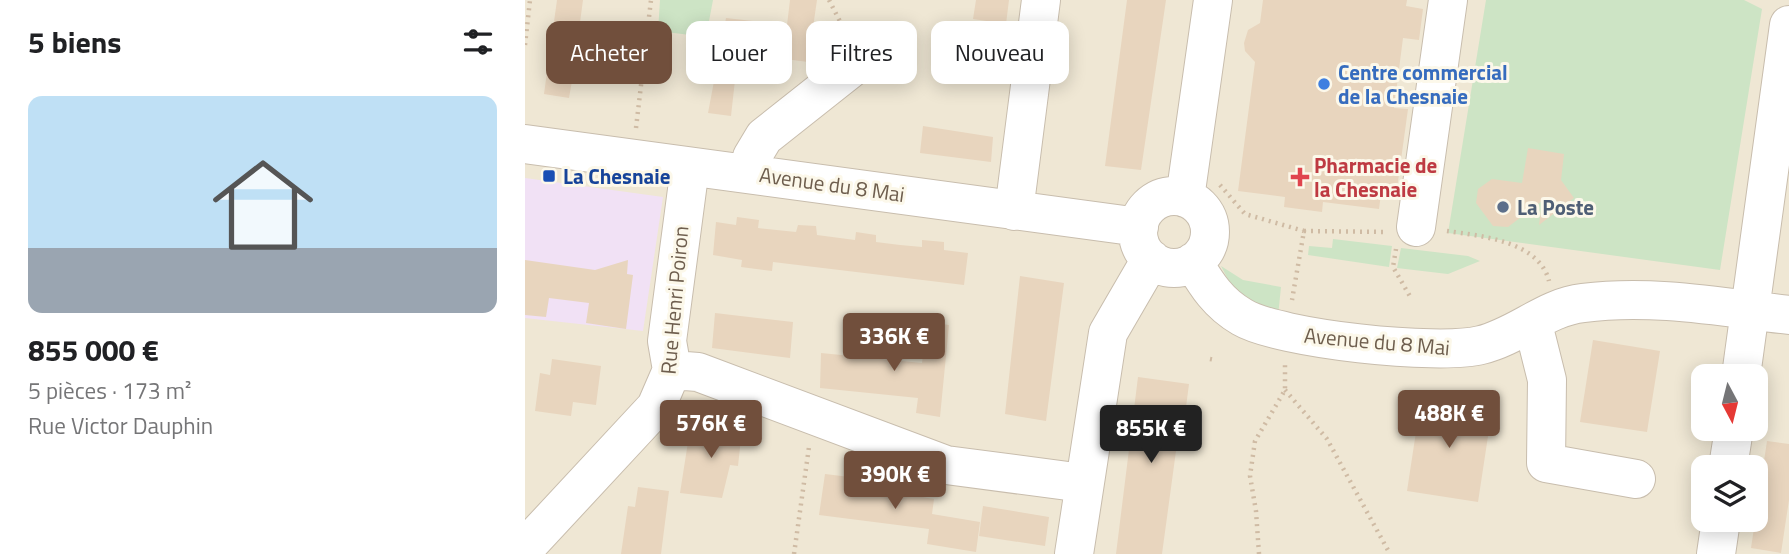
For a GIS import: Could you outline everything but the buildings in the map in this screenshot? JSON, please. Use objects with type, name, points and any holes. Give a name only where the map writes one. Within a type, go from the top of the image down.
[{"type":"street","points":[[1014,211],[1041,0]]},
{"type":"street","points":[[1145,243],[1172,268],[1193,262],[1207,246],[1210,228],[1203,211],[1200,188],[1213,0]]},
{"type":"street","points":[[1406,235],[1448,0]]},
{"type":"street","points":[[1742,364],[1789,25]]},
{"type":"street","points":[[750,172],[752,157],[764,137],[834,84]]},
{"type":"street","name":"Avenue du 8 Mai","points":[[525,144],[690,167],[750,172],[1014,211],[1145,243]]},
{"type":"street","name":"Rue Henri Poiron","points":[[525,548],[656,407],[672,370],[667,341],[690,167]]},
{"type":"street","points":[[1074,554],[1108,333],[1145,243],[1146,211],[1155,202],[1200,188]]},
{"type":"street","name":"Avenue du 8 Mai","points":[[1193,262],[1209,289],[1240,316],[1261,326],[1287,332],[1441,350],[1498,340],[1565,306],[1632,298],[1789,315]]},
{"type":"street","points":[[1534,324],[1547,380],[1546,463],[1636,479]]},
{"type":"street","points":[[672,370],[698,372],[946,465],[1083,483]]},
{"type":"street","points":[[1716,554],[1719,532]]},
{"type":"path","points":[[525,45],[530,0]]},
{"type":"path","points":[[632,158],[652,0]]},
{"type":"path","points":[[829,0],[842,21]]},
{"type":"path","points":[[1200,188],[1245,214],[1304,231],[1291,305]]},
{"type":"path","points":[[1406,235],[1393,267],[1411,298]]},
{"type":"path","points":[[1259,554],[1250,476],[1255,441],[1285,390],[1285,356]]},
{"type":"path","points":[[1285,390],[1327,439],[1390,554]]},
{"type":"path","points":[[794,554],[814,414]]},
{"type":"shaded area","points":[[525,0],[1789,0],[1789,554],[525,554]]},
{"type":"shaded area","points":[[525,178],[663,197],[643,331],[525,318]]},
{"type":"green space","points":[[660,0],[713,0],[709,21],[686,21],[686,34],[672,33],[672,21],[659,21]]},
{"type":"green space","points":[[1486,0],[1744,0],[1762,9],[1720,270],[1448,233]]},
{"type":"green space","points":[[1333,239],[1392,246],[1389,267],[1308,255],[1309,246],[1332,248]]},
{"type":"green space","points":[[1401,248],[1468,256],[1480,261],[1448,274],[1397,268]]},
{"type":"green space","points":[[1221,266],[1243,280],[1281,287],[1278,316],[1233,289]]},
{"type":"place","name":"Centre commercial de la Chesnaie","points":[[1324,84]]},
{"type":"place","name":"La Chesnaie","points":[[549,176]]},
{"type":"place","name":"Pharmacie de la Chesnaie","points":[[1300,177]]},
{"type":"place","name":"La Poste","points":[[1503,207]]}]
